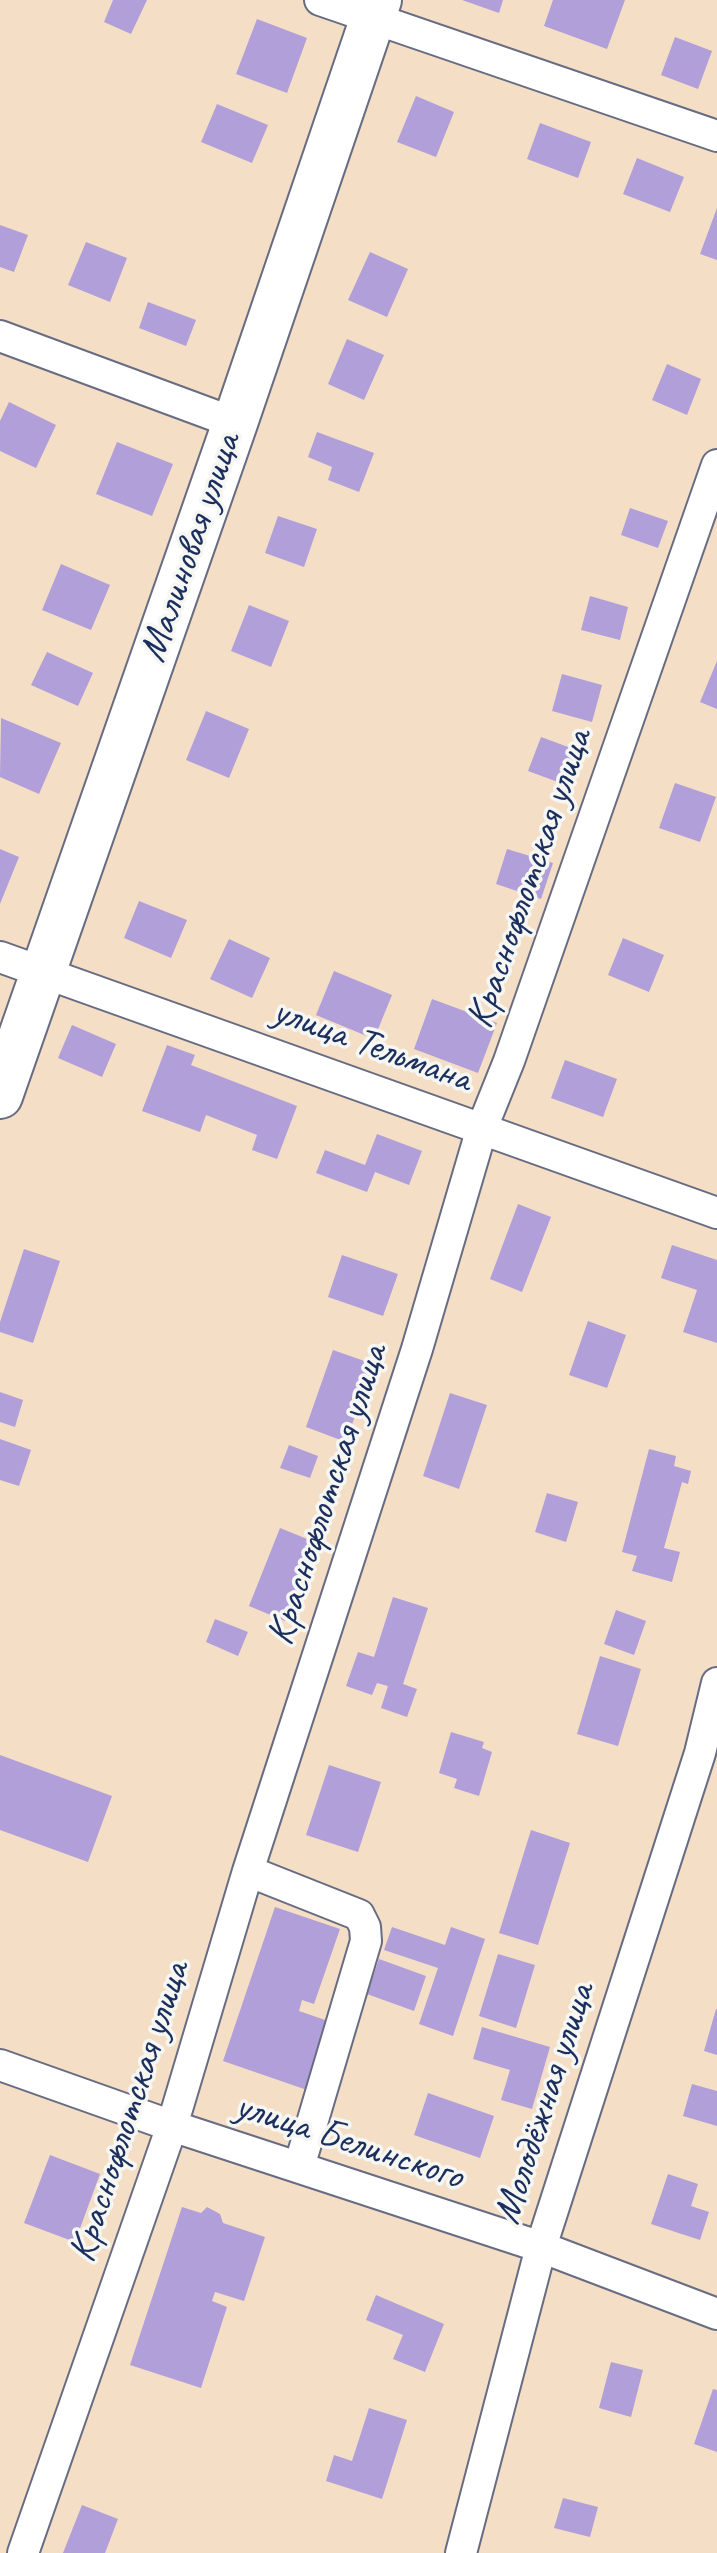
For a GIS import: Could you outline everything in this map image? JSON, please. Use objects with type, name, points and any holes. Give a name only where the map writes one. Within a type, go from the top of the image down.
[{"type":"street","points":[[320,0],[376,9],[717,136]]},
{"type":"street","name":"Малиновая улица","points":[[0,1096],[376,9]]},
{"type":"street","points":[[0,336],[235,423]]},
{"type":"street","name":"Краснофлотская улица","points":[[23,2553],[172,2126],[248,1871],[412,1365],[482,1128],[509,1061],[717,465]]},
{"type":"street","name":"улица Тельмана","points":[[0,957],[717,1213]]},
{"type":"street","name":"Молодёжная улица","points":[[461,2553],[541,2247],[700,1753],[717,1683]]},
{"type":"street","points":[[248,1871],[359,1915],[365,1927],[366,1941],[299,2167]]},
{"type":"street","name":"улица Белинского","points":[[0,2065],[172,2126],[541,2247],[717,2314]]},
{"type":"building","points":[[113,0],[147,0],[131,34],[104,22]]},
{"type":"building","points":[[462,0],[503,0],[499,13]]},
{"type":"building","points":[[553,0],[625,0],[607,49],[544,26]]},
{"type":"building","points":[[257,19],[307,38],[287,93],[236,74]]},
{"type":"building","points":[[675,37],[712,51],[698,89],[661,75]]},
{"type":"building","points":[[416,96],[454,112],[436,157],[397,142]]},
{"type":"building","points":[[217,104],[268,125],[252,163],[201,142]]},
{"type":"building","points":[[540,123],[591,142],[578,178],[527,159]]},
{"type":"building","points":[[637,158],[684,177],[670,212],[623,194]]},
{"type":"building","points":[[717,208],[717,260],[700,254]]},
{"type":"building","points":[[0,225],[28,235],[14,272],[0,267]]},
{"type":"building","points":[[86,242],[127,258],[110,302],[68,285]]},
{"type":"building","points":[[370,252],[408,269],[387,317],[348,300]]},
{"type":"building","points":[[148,302],[196,320],[186,346],[139,328]]},
{"type":"building","points":[[347,339],[384,355],[364,400],[328,384]]},
{"type":"building","points":[[667,364],[701,379],[687,415],[652,400]]},
{"type":"building","points":[[9,402],[56,425],[36,468],[0,451],[0,421]]},
{"type":"building","points":[[317,432],[374,453],[359,492],[328,480],[332,467],[308,457]]},
{"type":"building","points":[[117,442],[173,464],[152,516],[96,494]]},
{"type":"building","points":[[630,508],[668,521],[658,548],[621,535]]},
{"type":"building","points":[[278,516],[317,529],[304,567],[265,553]]},
{"type":"building","points":[[61,564],[110,585],[91,630],[42,610]]},
{"type":"building","points":[[590,596],[628,607],[620,640],[581,630]]},
{"type":"building","points":[[249,605],[289,621],[271,667],[231,651]]},
{"type":"building","points":[[47,652],[93,673],[78,706],[31,685]]},
{"type":"building","points":[[717,661],[717,709],[700,702]]},
{"type":"building","points":[[562,674],[602,685],[592,722],[552,711]]},
{"type":"building","points":[[206,711],[249,729],[229,778],[186,760]]},
{"type":"building","points":[[1,718],[61,743],[39,794],[0,777]]},
{"type":"building","points":[[541,737],[579,751],[566,785],[528,771]]},
{"type":"building","points":[[675,783],[716,797],[700,842],[659,828]]},
{"type":"building","points":[[0,849],[19,857],[0,904]]},
{"type":"building","points":[[507,849],[553,863],[541,899],[496,884]]},
{"type":"building","points":[[139,901],[187,920],[171,958],[124,938]]},
{"type":"building","points":[[623,938],[664,955],[649,992],[608,975]]},
{"type":"building","points":[[229,939],[270,958],[252,998],[210,979]]},
{"type":"building","points":[[334,971],[392,995],[374,1039],[316,1015]]},
{"type":"building","points":[[432,999],[497,1023],[478,1073],[414,1049]]},
{"type":"building","points":[[72,1025],[116,1044],[102,1077],[58,1058]]},
{"type":"building","points":[[167,1045],[195,1055],[191,1065],[297,1106],[277,1159],[252,1150],[257,1135],[206,1115],[200,1132],[142,1111]]},
{"type":"building","points":[[565,1060],[617,1079],[603,1117],[551,1098]]},
{"type":"building","points":[[377,1134],[422,1151],[409,1185],[375,1172],[367,1192],[316,1173],[325,1150],[365,1165]]},
{"type":"building","points":[[518,1204],[551,1217],[522,1292],[490,1279]]},
{"type":"building","points":[[672,1245],[717,1260],[717,1343],[683,1332],[697,1290],[661,1278]]},
{"type":"building","points":[[24,1249],[60,1261],[33,1343],[0,1332],[0,1322]]},
{"type":"building","points":[[342,1255],[398,1274],[383,1316],[328,1297]]},
{"type":"building","points":[[588,1321],[626,1335],[607,1388],[569,1375]]},
{"type":"building","points":[[333,1350],[373,1364],[346,1442],[306,1427]]},
{"type":"building","points":[[0,1392],[23,1400],[15,1427],[0,1422]]},
{"type":"building","points":[[450,1393],[487,1405],[459,1489],[423,1476]]},
{"type":"building","points":[[0,1439],[31,1450],[19,1486],[0,1480]]},
{"type":"building","points":[[289,1445],[318,1456],[310,1478],[280,1468]]},
{"type":"building","points":[[649,1449],[676,1456],[674,1466],[691,1471],[688,1484],[682,1482],[664,1548],[680,1552],[672,1582],[632,1571],[637,1556],[622,1552]]},
{"type":"building","points":[[547,1493],[578,1502],[566,1542],[535,1532]]},
{"type":"building","points":[[280,1528],[317,1543],[285,1621],[249,1606]]},
{"type":"building","points":[[393,1597],[428,1608],[403,1684],[417,1689],[407,1717],[381,1708],[388,1686],[377,1683],[372,1695],[346,1686],[358,1652],[374,1657]]},
{"type":"building","points":[[616,1610],[646,1621],[634,1655],[604,1644]]},
{"type":"building","points":[[215,1619],[248,1632],[238,1656],[206,1642]]},
{"type":"building","points":[[600,1656],[641,1669],[618,1746],[577,1734]]},
{"type":"building","points":[[451,1732],[484,1742],[482,1748],[492,1752],[479,1796],[454,1788],[457,1779],[439,1773]]},
{"type":"building","points":[[0,1755],[112,1796],[88,1862],[0,1830]]},
{"type":"building","points":[[329,1765],[381,1782],[358,1852],[306,1835]]},
{"type":"building","points":[[531,1830],[570,1843],[538,1945],[499,1933]]},
{"type":"building","points":[[275,1907],[340,1929],[314,2004],[302,2000],[299,2011],[331,2022],[307,2090],[223,2061]]},
{"type":"building","points":[[392,1927],[445,1945],[451,1927],[485,1939],[453,2036],[419,2024],[438,1968],[384,1950]]},
{"type":"building","points":[[498,1954],[535,1965],[516,2028],[479,2016]]},
{"type":"building","points":[[379,1959],[426,1976],[414,2011],[367,1994]]},
{"type":"building","points":[[717,2009],[717,2055],[704,2051]]},
{"type":"building","points":[[482,2027],[550,2047],[532,2109],[501,2100],[510,2070],[473,2059]]},
{"type":"building","points":[[692,2084],[717,2091],[717,2126],[683,2116]]},
{"type":"building","points":[[428,2093],[494,2116],[480,2158],[414,2135]]},
{"type":"building","points":[[50,2155],[100,2174],[75,2242],[24,2223]]},
{"type":"building","points":[[668,2174],[698,2184],[691,2206],[709,2212],[700,2240],[651,2224]]},
{"type":"building","points":[[182,2207],[201,2213],[207,2207],[220,2214],[223,2223],[265,2237],[244,2301],[215,2292],[212,2301],[227,2307],[201,2388],[130,2365]]},
{"type":"building","points":[[376,2295],[444,2324],[425,2372],[393,2359],[403,2335],[366,2320]]},
{"type":"building","points":[[611,2362],[643,2370],[631,2417],[599,2408]]},
{"type":"building","points":[[713,2389],[717,2390],[717,2452],[694,2444]]},
{"type":"building","points":[[369,2408],[407,2420],[382,2499],[326,2481],[334,2455],[352,2461]]},
{"type":"building","points":[[563,2498],[598,2507],[590,2537],[554,2528]]},
{"type":"building","points":[[82,2505],[118,2519],[105,2553],[63,2553]]}]
